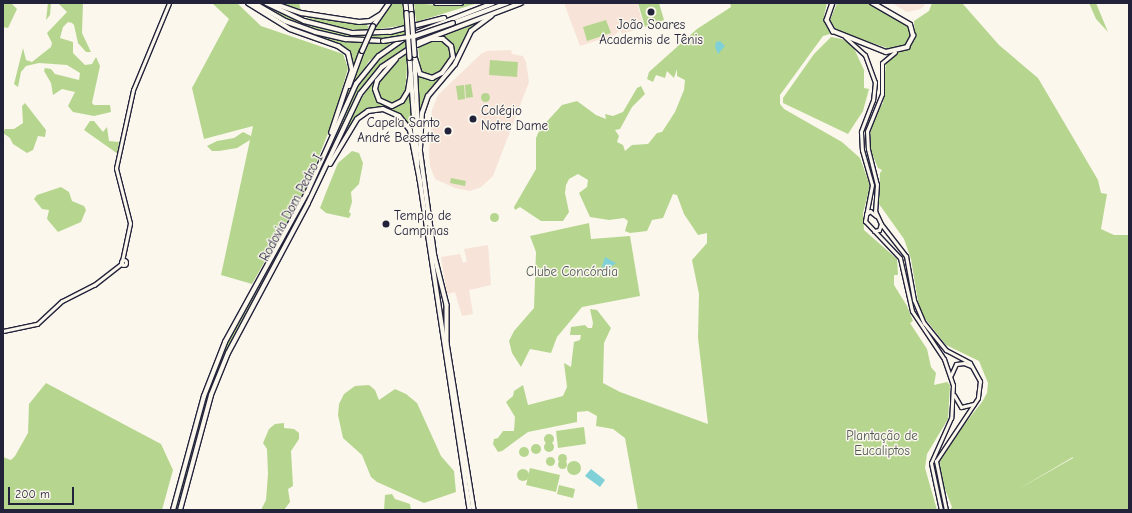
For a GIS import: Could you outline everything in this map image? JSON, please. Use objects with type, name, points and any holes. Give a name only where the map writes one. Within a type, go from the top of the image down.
[{"type":"highway","points":[[248,3],[290,29],[338,46],[348,53],[352,70],[313,180]]},
{"type":"highway","points":[[254,3],[285,21],[315,32],[346,38],[383,41],[415,36],[507,3]]},
{"type":"highway","points":[[266,3],[304,22],[359,33],[390,32],[446,17],[489,3]]},
{"type":"highway","points":[[272,3],[301,13],[359,22],[370,21],[382,14]]},
{"type":"highway","points":[[341,103],[373,26],[389,3]]},
{"type":"highway","points":[[436,3],[461,3]]},
{"type":"highway","name":"Rodovia Dom Pedro I","points":[[173,510],[204,396],[218,359],[313,180],[350,96],[362,75],[379,56],[419,30],[493,3]]},
{"type":"highway","name":"Rodovia Dom Pedro I","points":[[182,510],[189,474],[211,395],[231,345],[308,203],[358,98],[377,72],[406,50],[443,31],[521,3]]},
{"type":"highway","points":[[420,149],[422,113],[426,100],[433,88],[455,64],[471,31],[492,15],[526,3]]},
{"type":"highway","points":[[411,73],[408,91],[402,102],[392,106],[379,100],[375,89],[377,81],[406,50],[436,38],[446,41],[453,50],[453,57],[447,67],[432,78],[420,74],[414,57]]},
{"type":"highway","points":[[308,203],[355,122],[363,115],[375,110],[392,112],[405,122],[413,141],[420,182]]},
{"type":"main road","points":[[3,331],[37,324],[62,301],[94,285],[122,262],[130,223],[116,168],[133,90],[169,3]]},
{"type":"main road","points":[[406,3],[406,13],[414,57],[411,73],[420,182],[470,510]]},
{"type":"main road","points":[[411,3],[420,149],[435,257],[447,305],[447,343],[474,510]]},
{"type":"main road","points":[[833,3],[828,17],[828,25],[830,29],[882,51],[895,52]]},
{"type":"main road","points":[[872,3],[911,27],[913,36],[910,43],[895,52],[882,63],[882,94],[867,131],[868,149],[876,173],[877,217]]},
{"type":"main road","points":[[844,36],[865,55],[875,82],[873,100],[861,132],[862,150],[872,185],[872,196],[865,216],[867,225],[900,258],[912,311],[944,359],[951,378],[954,393],[961,407],[969,407],[975,403]]},
{"type":"main road","points":[[865,216],[870,211],[877,217],[906,256],[914,300],[924,323],[946,350],[972,366],[980,381],[980,388],[975,403],[936,461],[946,510]]},
{"type":"main road","points":[[872,230],[879,230],[881,224]]},
{"type":"main road","points":[[436,289],[440,286],[443,288]]},
{"type":"main road","points":[[438,305],[447,305]]},
{"type":"main road","points":[[951,378],[956,364],[964,363],[972,366]]},
{"type":"main road","points":[[942,510],[931,463],[948,427],[954,393]]},
{"type":"shaded area","points":[[564,3],[637,3],[644,27],[622,34],[620,30],[615,35],[580,46]]},
{"type":"shaded area","points":[[892,3],[926,3],[921,9],[907,12]]},
{"type":"shaded area","name":"Colégio Notre Dame","points":[[511,50],[512,54],[523,56],[526,62],[529,82],[493,176],[481,187],[470,191],[455,188],[435,179],[430,166],[429,152],[432,110],[438,95],[481,54],[487,51]]},
{"type":"shaded area","points":[[488,245],[491,285],[469,290],[473,314],[462,316],[455,292],[447,294],[441,257],[460,254],[463,263],[467,261],[464,249]]},
{"type":"green space","points":[[3,3],[11,3],[17,9],[8,28],[3,27]]},
{"type":"green space","points":[[48,3],[51,3],[50,15],[46,20]]},
{"type":"green space","points":[[58,3],[83,3],[82,33],[91,52],[86,52],[78,43],[74,25],[72,23],[68,22],[63,27],[60,38],[73,42],[73,53],[85,65],[92,64],[96,57],[100,66],[92,103],[94,105],[110,105],[111,112],[94,116],[73,112],[68,106],[75,92],[62,89],[53,95],[51,83],[44,71],[45,68],[51,69],[55,74],[79,80],[80,73],[67,65],[39,63],[26,66],[21,72],[18,87],[14,84],[23,48],[26,60],[32,62],[51,47],[52,43],[47,33],[67,12]]},
{"type":"green space","points":[[212,3],[237,3],[261,26],[343,54],[348,68],[334,118],[308,184],[252,284],[221,275],[250,140],[237,148],[219,151],[212,151],[207,146],[217,141],[234,138],[243,132],[251,136],[253,126],[204,139],[192,88],[229,19]]},
{"type":"green space","points":[[257,3],[264,3],[313,26],[365,35],[363,39],[313,30],[282,18]]},
{"type":"green space","points":[[283,3],[299,3],[301,11],[298,11]]},
{"type":"green space","points":[[391,3],[403,3],[406,25],[372,30]]},
{"type":"green space","points":[[414,3],[445,6],[478,3],[416,22]]},
{"type":"green space","name":"João Soares Academis de Tênis","points":[[638,3],[659,3],[664,20],[645,27]]},
{"type":"green space","name":"Plantação de Eucaliptos","points":[[730,3],[827,3],[824,16],[830,34],[823,36],[780,95],[780,104],[784,109],[842,142],[860,158],[870,186],[863,213],[864,230],[897,259],[898,275],[894,275],[894,285],[907,306],[913,321],[910,323],[927,349],[931,367],[936,373],[934,385],[947,382],[950,385],[948,419],[927,454],[925,468],[937,510],[638,510],[625,438],[613,429],[596,426],[597,416],[588,411],[577,412],[577,422],[528,432],[502,451],[498,452],[493,444],[494,439],[498,438],[503,431],[514,431],[515,417],[506,402],[513,396],[514,391],[523,385],[528,405],[563,396],[567,387],[564,363],[571,367],[574,342],[580,340],[581,335],[570,335],[571,327],[585,325],[588,328],[592,328],[593,323],[590,309],[597,310],[611,328],[604,343],[603,383],[620,392],[708,424],[698,338],[699,294],[692,260],[707,243],[707,233],[698,235],[684,214],[677,195],[673,194],[663,218],[652,220],[647,231],[630,233],[625,231],[628,221],[624,218],[609,220],[590,217],[579,193],[587,187],[588,180],[578,174],[569,179],[566,185],[565,193],[569,212],[563,221],[541,221],[520,207],[515,210],[514,207],[536,169],[536,138],[540,129],[562,105],[577,101],[596,115],[606,119],[605,114],[613,116],[623,112],[637,88],[641,86],[645,94],[632,107],[620,129],[615,130],[619,136],[617,142],[623,145],[625,151],[632,145],[648,144],[657,133],[662,132],[675,112],[684,90],[685,80],[677,76],[677,69],[674,78],[667,71],[665,78],[656,75],[653,82],[647,79],[649,72],[697,29],[731,7]]},
{"type":"green space","points":[[837,3],[870,3],[909,26],[911,37],[907,45],[893,50],[837,31],[830,20]]},
{"type":"green space","points":[[932,3],[962,3],[999,45],[1038,78],[1098,180],[1101,193],[1107,194],[1101,229],[1114,235],[1129,235],[1129,510],[950,510],[952,507],[941,479],[940,461],[963,426],[982,402],[987,393],[988,383],[979,361],[946,345],[923,316],[919,307],[911,259],[904,239],[879,204],[880,173],[882,170],[878,168],[871,151],[870,135],[875,114],[883,103],[886,60],[910,46],[915,40],[914,21],[929,11]],"holes":[[[1073,457],[1073,458],[1015,491]]]},
{"type":"green space","points":[[1089,3],[1096,3],[1108,32],[1096,19]]},
{"type":"green space","points":[[283,9],[364,23],[369,27],[366,31],[333,27]]},
{"type":"green space","points":[[481,20],[467,36],[452,66],[431,89],[420,115],[417,73],[428,80],[438,78],[448,69],[455,57],[451,43],[438,36]]},
{"type":"green space","points":[[606,20],[611,33],[587,41],[583,27]]},
{"type":"green space","points":[[279,21],[309,33],[362,43],[355,69],[350,53],[344,47],[301,33]]},
{"type":"green space","points":[[407,30],[407,36],[368,39],[370,35]]},
{"type":"green space","points":[[831,37],[842,39],[853,46],[864,70],[864,88],[869,89],[863,111],[848,134],[783,103],[783,98],[814,54]]},
{"type":"green space","points":[[407,40],[407,46],[377,69],[353,102],[301,214],[235,334],[210,392],[178,510],[175,510],[206,397],[228,341],[313,185],[357,88],[378,61]]},
{"type":"green space","points":[[434,41],[445,42],[451,55],[441,70],[430,76],[421,72],[418,47]]},
{"type":"green space","points":[[367,42],[392,42],[369,61],[340,109],[357,73]]},
{"type":"green space","points":[[408,53],[405,93],[396,102],[387,102],[379,96],[379,83],[392,66]]},
{"type":"green space","points":[[490,60],[518,62],[517,77],[489,75]]},
{"type":"green space","points":[[378,75],[374,92],[382,105],[398,106],[410,95],[413,133],[403,119],[389,109],[364,112],[336,150],[356,106]]},
{"type":"green space","points":[[471,84],[473,97],[466,98],[465,85]]},
{"type":"green space","points":[[464,85],[465,99],[458,100],[456,86]]},
{"type":"green space","points":[[485,92],[490,97],[485,102],[480,97]]},
{"type":"green space","points":[[25,103],[46,130],[45,137],[38,136],[33,150],[27,153],[13,144],[10,138],[3,133],[5,129],[14,129],[23,123],[22,106]]},
{"type":"green space","points":[[90,121],[94,121],[103,132],[107,127],[109,141],[119,142],[118,154],[84,130]]},
{"type":"green space","points":[[352,151],[359,153],[363,163],[359,184],[351,192],[352,202],[349,212],[351,214],[349,218],[326,213],[320,208],[338,163]]},
{"type":"green space","points":[[451,178],[466,181],[465,186],[450,183]]},
{"type":"green space","points":[[61,187],[69,192],[72,201],[84,206],[86,210],[81,222],[58,232],[47,219],[49,210],[42,209],[34,199],[37,195]]},
{"type":"green space","points":[[492,213],[496,213],[498,217],[496,221],[492,221],[490,219],[490,215]]},
{"type":"green space","name":"Clube Concórdia","points":[[589,223],[591,239],[630,236],[640,296],[582,307],[557,337],[551,353],[530,349],[521,367],[512,353],[509,341],[514,331],[534,308],[536,252],[530,236]]},
{"type":"green space","points":[[46,383],[161,444],[173,470],[162,510],[3,510],[3,457],[11,460],[15,456],[28,433],[29,404]]},
{"type":"green space","points":[[369,385],[375,390],[379,400],[395,389],[406,394],[417,403],[441,456],[454,471],[456,492],[424,503],[377,482],[371,477],[362,455],[343,438],[338,415],[339,404],[344,394],[355,386]]},
{"type":"green space","points":[[284,423],[284,428],[294,429],[299,433],[299,439],[291,451],[293,486],[288,489],[290,502],[284,510],[261,510],[266,500],[268,474],[267,449],[263,443],[269,429],[275,424]]},
{"type":"green space","points":[[584,427],[586,444],[558,448],[556,431]]},
{"type":"green space","points":[[547,434],[551,434],[553,435],[553,443],[547,444],[544,441],[544,437]]},
{"type":"green space","points":[[547,442],[551,442],[553,443],[553,451],[547,452],[544,449],[544,445]]},
{"type":"green space","points":[[534,444],[538,444],[541,449],[538,454],[534,454],[531,451],[531,447]]},
{"type":"green space","points":[[522,447],[526,447],[529,452],[526,457],[522,457],[519,454],[519,450]]},
{"type":"green space","points":[[560,454],[564,454],[566,458],[564,462],[560,462],[558,460],[558,456]]},
{"type":"green space","points":[[548,457],[552,457],[554,461],[552,465],[548,465],[546,463],[546,459]]},
{"type":"green space","points":[[562,459],[567,464],[562,469],[557,464]]},
{"type":"green space","points":[[574,461],[579,463],[581,468],[579,473],[574,475],[569,473],[567,468],[569,463]]},
{"type":"green space","points":[[530,468],[560,475],[556,492],[526,485]]},
{"type":"green space","points":[[521,469],[525,469],[529,475],[525,481],[521,481],[517,477],[517,473]]},
{"type":"green space","points":[[559,485],[575,489],[573,498],[557,494]]},
{"type":"green space","points":[[392,494],[395,499],[410,504],[411,510],[384,510],[385,495]]},
{"type":"water","points":[[720,41],[725,46],[718,54],[715,47],[716,42]]},
{"type":"water","points":[[605,257],[616,263],[611,267],[609,275],[600,273],[602,267],[606,268],[602,266]]},
{"type":"water","points":[[591,469],[605,480],[600,487],[585,476]]},
{"type":"place","name":"João Soares Academis de Tênis","points":[[651,12]]},
{"type":"place","name":"Colégio Notre Dame","points":[[473,119]]},
{"type":"place","name":"Capela Santo André Bessette","points":[[448,131]]},
{"type":"place","name":"Templo de Campinas","points":[[386,224]]}]
